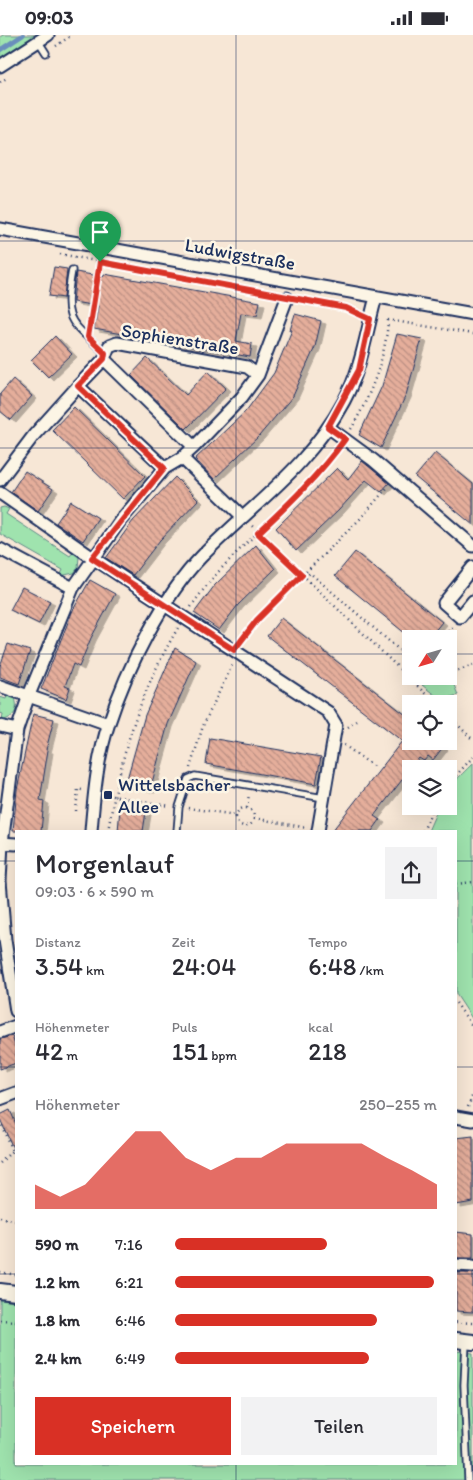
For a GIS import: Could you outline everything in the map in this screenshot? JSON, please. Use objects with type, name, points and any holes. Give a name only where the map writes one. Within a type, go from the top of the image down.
[{"type":"street","points":[[0,66],[44,38]]},
{"type":"street","name":"Ludwigstraße","points":[[0,229],[473,314]]},
{"type":"street","points":[[91,830],[96,781],[108,724],[126,678],[166,605],[201,558],[286,479],[328,427],[359,370],[376,297]]},
{"type":"street","name":"Sophienstraße","points":[[164,468],[182,458],[194,447],[242,397],[258,375],[287,298]]},
{"type":"street","name":"Sophienstraße","points":[[0,480],[34,435],[104,356],[109,346],[118,343],[247,367],[258,375]]},
{"type":"street","name":"Sophienstraße","points":[[104,356],[194,447]]},
{"type":"street","points":[[15,1006],[12,995],[0,881],[1,843],[17,730],[28,695],[73,588],[92,558],[164,468],[78,386]]},
{"type":"street","points":[[328,427],[395,479],[473,546]]},
{"type":"street","points":[[182,458],[243,517]]},
{"type":"street","points":[[0,493],[92,558],[328,712],[336,725],[318,830]]},
{"type":"street","points":[[0,549],[73,588]]},
{"type":"street","points":[[473,567],[444,603],[460,617],[473,601]]},
{"type":"street","points":[[0,686],[108,724]]},
{"type":"street","points":[[0,727],[17,730]]},
{"type":"street","points":[[1,843],[15,844]]},
{"type":"street","points":[[0,997],[12,995]]},
{"type":"street","points":[[0,1032],[15,1027]]},
{"type":"street","points":[[0,1099],[15,1093]]},
{"type":"street","points":[[457,1117],[473,1120]]},
{"type":"street","points":[[457,1265],[473,1266]]},
{"type":"street","points":[[0,1291],[15,1293]]},
{"type":"lane","points":[[44,38],[46,53]]},
{"type":"lane","points":[[72,269],[68,307],[72,322],[104,356]]},
{"type":"lane","points":[[178,830],[179,807],[188,779],[195,776],[324,797]]},
{"type":"lane","points":[[465,1341],[464,1385],[468,1480]]},
{"type":"path","points":[[56,253],[346,308],[370,319],[388,319],[473,334]]},
{"type":"path","points":[[88,337],[100,262]]},
{"type":"path","points":[[108,830],[122,755],[159,659],[184,617],[222,565],[282,511],[324,466],[345,439],[366,403],[388,334],[388,319]]},
{"type":"path","points":[[188,779],[203,726],[237,652],[257,620],[360,519],[395,479]]},
{"type":"path","points":[[258,533],[402,669]]},
{"type":"path","points":[[305,578],[310,573],[402,652]]},
{"type":"path","points":[[458,671],[473,665]]},
{"type":"path","points":[[417,685],[427,695]]},
{"type":"path","points":[[457,724],[473,739]]},
{"type":"path","points":[[334,739],[373,766]]},
{"type":"path","points":[[457,774],[473,757]]},
{"type":"path","points":[[247,808],[251,785]]},
{"type":"path","points":[[247,808],[252,812],[254,818],[251,824],[244,826],[238,824],[236,815],[241,809],[247,808]]},
{"type":"path","points":[[423,830],[430,815]]},
{"type":"path","points":[[254,818],[318,830]]},
{"type":"path","points":[[243,830],[244,826]]},
{"type":"path","points":[[457,883],[473,881]]},
{"type":"path","points":[[457,1004],[473,1027]]},
{"type":"path","points":[[0,1121],[12,1151],[15,1152]]},
{"type":"path","points":[[0,1163],[12,1151]]},
{"type":"path","points":[[0,1217],[15,1221]]},
{"type":"path","points":[[0,1272],[15,1275]]},
{"type":"path","points":[[0,1320],[15,1321]]},
{"type":"path","points":[[457,1322],[473,1323]]},
{"type":"green space","points":[[3,35],[37,35],[0,61],[0,37]]},
{"type":"green space","points":[[0,508],[9,509],[6,514],[70,556],[74,551],[79,557],[78,568],[74,573],[60,576],[63,570],[0,534]]},
{"type":"green space","points":[[422,685],[454,685],[458,695],[457,695],[435,695]]},
{"type":"green space","points":[[8,694],[15,698],[16,710],[10,718],[2,721],[3,714],[0,713],[0,697],[6,699]]},
{"type":"green space","points":[[473,763],[473,1020],[457,996],[457,830],[428,830],[435,815],[457,815],[457,779]]},
{"type":"green space","points":[[0,1300],[15,1302],[15,1465],[457,1465],[457,1351],[473,1353],[473,1480],[0,1480]]},
{"type":"building","points":[[54,267],[67,269],[64,298],[49,296]]},
{"type":"building","points":[[76,272],[103,277],[104,274],[260,302],[257,315],[241,313],[236,341],[252,344],[250,357],[94,329],[98,306],[73,302]]},
{"type":"building","points":[[295,314],[321,321],[315,347],[293,396],[259,436],[214,479],[195,459],[246,411],[274,373],[292,330],[290,330]]},
{"type":"building","points":[[397,334],[422,339],[406,395],[381,448],[359,435],[382,386]]},
{"type":"building","points":[[55,336],[72,354],[48,377],[31,360]]},
{"type":"building","points":[[147,358],[186,395],[208,371],[226,388],[186,429],[131,375]]},
{"type":"building","points":[[13,379],[32,396],[11,420],[0,411],[0,394]]},
{"type":"building","points":[[74,407],[145,476],[123,499],[52,430]]},
{"type":"building","points":[[435,453],[473,484],[473,525],[415,477]]},
{"type":"building","points":[[362,461],[389,483],[381,492],[366,480],[339,510],[296,551],[276,528],[337,468],[348,479]]},
{"type":"building","points":[[25,471],[53,489],[38,511],[11,492]]},
{"type":"building","points":[[175,477],[198,500],[160,540],[133,575],[106,558],[133,521]]},
{"type":"building","points":[[71,501],[98,518],[83,541],[56,523]]},
{"type":"building","points":[[256,545],[275,569],[238,605],[219,630],[194,613],[215,585]]},
{"type":"building","points":[[355,552],[442,622],[435,630],[402,631],[335,576]]},
{"type":"building","points":[[90,580],[115,594],[91,638],[79,667],[73,664],[65,686],[70,688],[66,699],[41,689],[73,610]]},
{"type":"building","points":[[22,587],[50,601],[39,624],[10,610]]},
{"type":"building","points":[[281,618],[402,712],[402,741],[267,636]]},
{"type":"building","points":[[8,644],[30,651],[19,684],[0,677],[0,666]]},
{"type":"building","points":[[175,648],[196,661],[168,724],[150,790],[125,786],[145,715]]},
{"type":"building","points":[[33,714],[54,719],[46,750],[48,750],[40,800],[44,801],[41,830],[13,831],[17,790]]},
{"type":"building","points":[[210,738],[321,757],[316,784],[206,764]]},
{"type":"building","points":[[402,741],[402,750],[441,750],[433,760],[428,756],[425,760],[419,758],[417,760],[402,760],[402,780],[374,816],[380,820],[373,830],[333,830]]},
{"type":"building","points":[[120,808],[146,812],[143,830],[118,830]]},
{"type":"building","points":[[12,1036],[15,1046],[15,1063],[0,1069],[0,1039]]},
{"type":"building","points":[[10,1110],[15,1122],[15,1153],[0,1119],[0,1115]]},
{"type":"building","points":[[473,1136],[473,1202],[457,1205],[457,1138]]},
{"type":"building","points":[[457,1232],[473,1234],[473,1258],[457,1258]]},
{"type":"building","points":[[457,1273],[473,1273],[473,1312],[457,1311]]},
{"type":"waterway","points":[[0,50],[23,35]]},
{"type":"place","name":"Wittelsbacher Allee","points":[[108,795]]},
{"type":"route","points":[[100,262],[284,298],[346,308],[370,319],[359,370],[344,401],[328,427],[345,439],[330,460],[282,511],[258,533],[302,575],[257,620],[242,637],[234,650],[92,558],[164,468],[78,386],[104,359],[105,353],[88,337],[100,262]]}]
